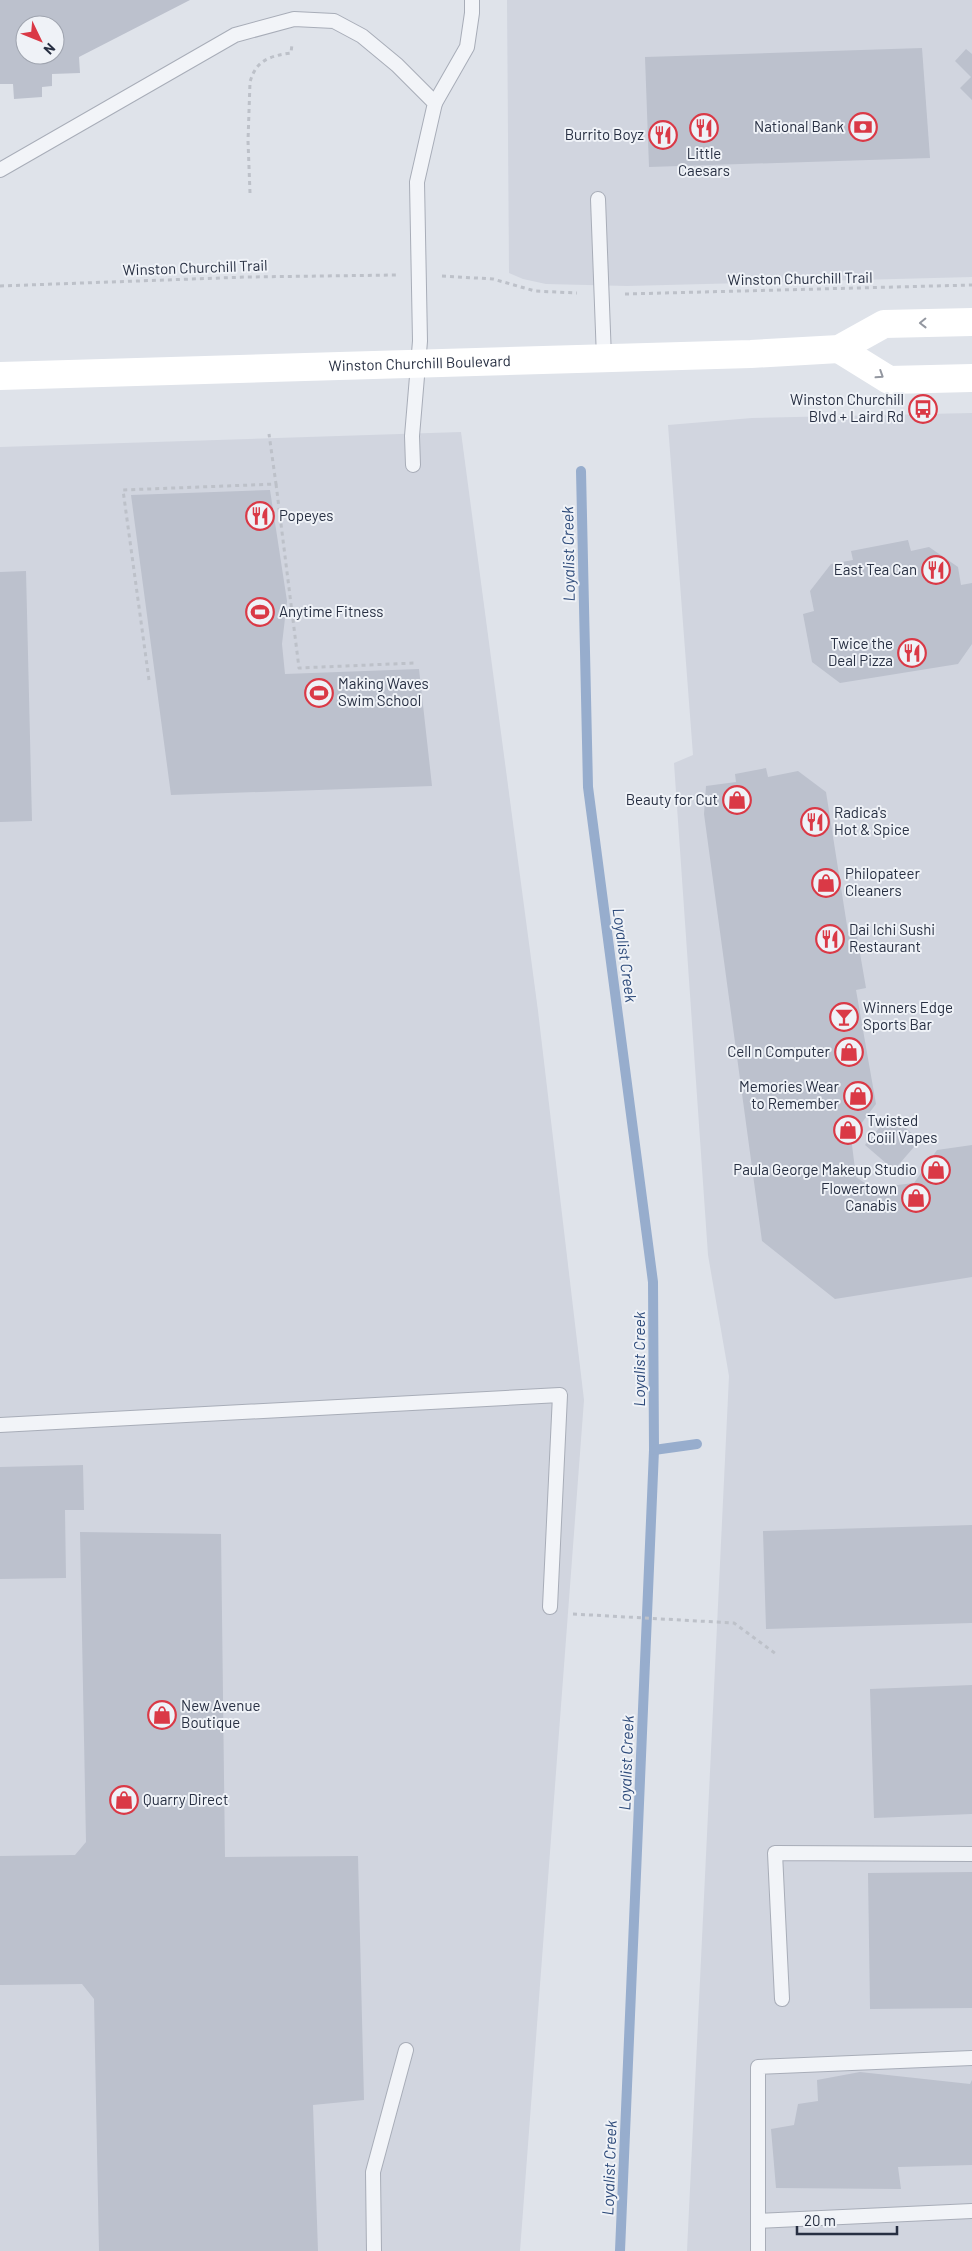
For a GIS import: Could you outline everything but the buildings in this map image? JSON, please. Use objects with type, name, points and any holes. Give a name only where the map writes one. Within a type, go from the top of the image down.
[{"type":"main road","name":"Winston Churchill Boulevard","points":[[0,376],[751,354],[839,349],[884,324],[972,322]]},
{"type":"main road","points":[[839,349],[889,380],[972,378]]},
{"type":"lane","points":[[413,465],[412,436],[420,341],[418,182],[435,103],[467,47],[472,0]]},
{"type":"lane","points":[[0,170],[236,35],[294,19],[334,21],[362,36],[397,65],[435,103]]},
{"type":"lane","points":[[598,199],[604,358]]},
{"type":"lane","points":[[0,1425],[560,1395],[550,1608]]},
{"type":"lane","points":[[782,1999],[776,1853],[972,1854]]},
{"type":"lane","points":[[374,2251],[373,2172],[406,2050]]},
{"type":"lane","points":[[758,2251],[758,2067],[972,2058]]},
{"type":"lane","points":[[758,2221],[972,2211]]},
{"type":"path","points":[[250,193],[248,141],[250,82],[253,73],[264,59],[272,55],[291,53],[294,19]]},
{"type":"path","name":"Winston Churchill Trail","points":[[0,286],[391,275]]},
{"type":"path","points":[[435,276],[493,279],[535,292],[567,293]]},
{"type":"path","name":"Winston Churchill Trail","points":[[628,294],[972,285]]},
{"type":"path","points":[[269,434],[299,668],[415,663]]},
{"type":"path","points":[[149,680],[123,490],[276,484]]},
{"type":"path","points":[[573,1614],[709,1620],[734,1623],[776,1654]]},
{"type":"shaded area","points":[[507,0],[972,0],[972,277],[627,286],[546,284],[523,279],[509,273]]},
{"type":"shaded area","points":[[972,413],[972,2251],[687,2251],[729,1376],[708,1255],[674,763],[693,755],[668,425],[752,418]]},
{"type":"shaded area","points":[[461,432],[538,1011],[584,1400],[520,2251],[0,2251],[0,447]]},
{"type":"waterway","name":"Loyalist Creek","points":[[581,471],[588,787],[653,1282],[654,1450],[620,2251]]},
{"type":"waterway","points":[[654,1450],[697,1444]]},
{"type":"place","name":"National Bank","points":[[863,127]]},
{"type":"place","name":"Little Caesars","points":[[704,128]]},
{"type":"place","name":"Burrito Boyz","points":[[663,135]]},
{"type":"place","name":"Winston Churchill Blvd + Laird Rd","points":[[923,409]]},
{"type":"place","name":"Popeyes","points":[[260,516]]},
{"type":"place","name":"East Tea Can","points":[[936,570]]},
{"type":"place","name":"Anytime Fitness","points":[[260,612]]},
{"type":"place","name":"Twice the Deal Pizza","points":[[912,653]]},
{"type":"place","name":"Making Waves Swim School","points":[[319,693]]},
{"type":"place","name":"Beauty for Cut","points":[[737,800]]},
{"type":"place","name":"Radica's Hot & Spice","points":[[815,822]]},
{"type":"place","name":"Philopateer Cleaners","points":[[826,883]]},
{"type":"place","name":"Dai Ichi Sushi Restaurant","points":[[830,939]]},
{"type":"place","name":"Winners Edge Sports Bar","points":[[844,1017]]},
{"type":"place","name":"Cell n Computer","points":[[849,1052]]},
{"type":"place","name":"Memories Wear to Remember","points":[[858,1096]]},
{"type":"place","name":"Twisted Coiil Vapes","points":[[848,1130]]},
{"type":"place","name":"Paula George Makeup Studio","points":[[936,1170]]},
{"type":"place","name":"Flowertown Canabis","points":[[916,1198]]},
{"type":"place","name":"New Avenue Boutique","points":[[162,1715]]},
{"type":"place","name":"Quarry Direct","points":[[124,1800]]}]
